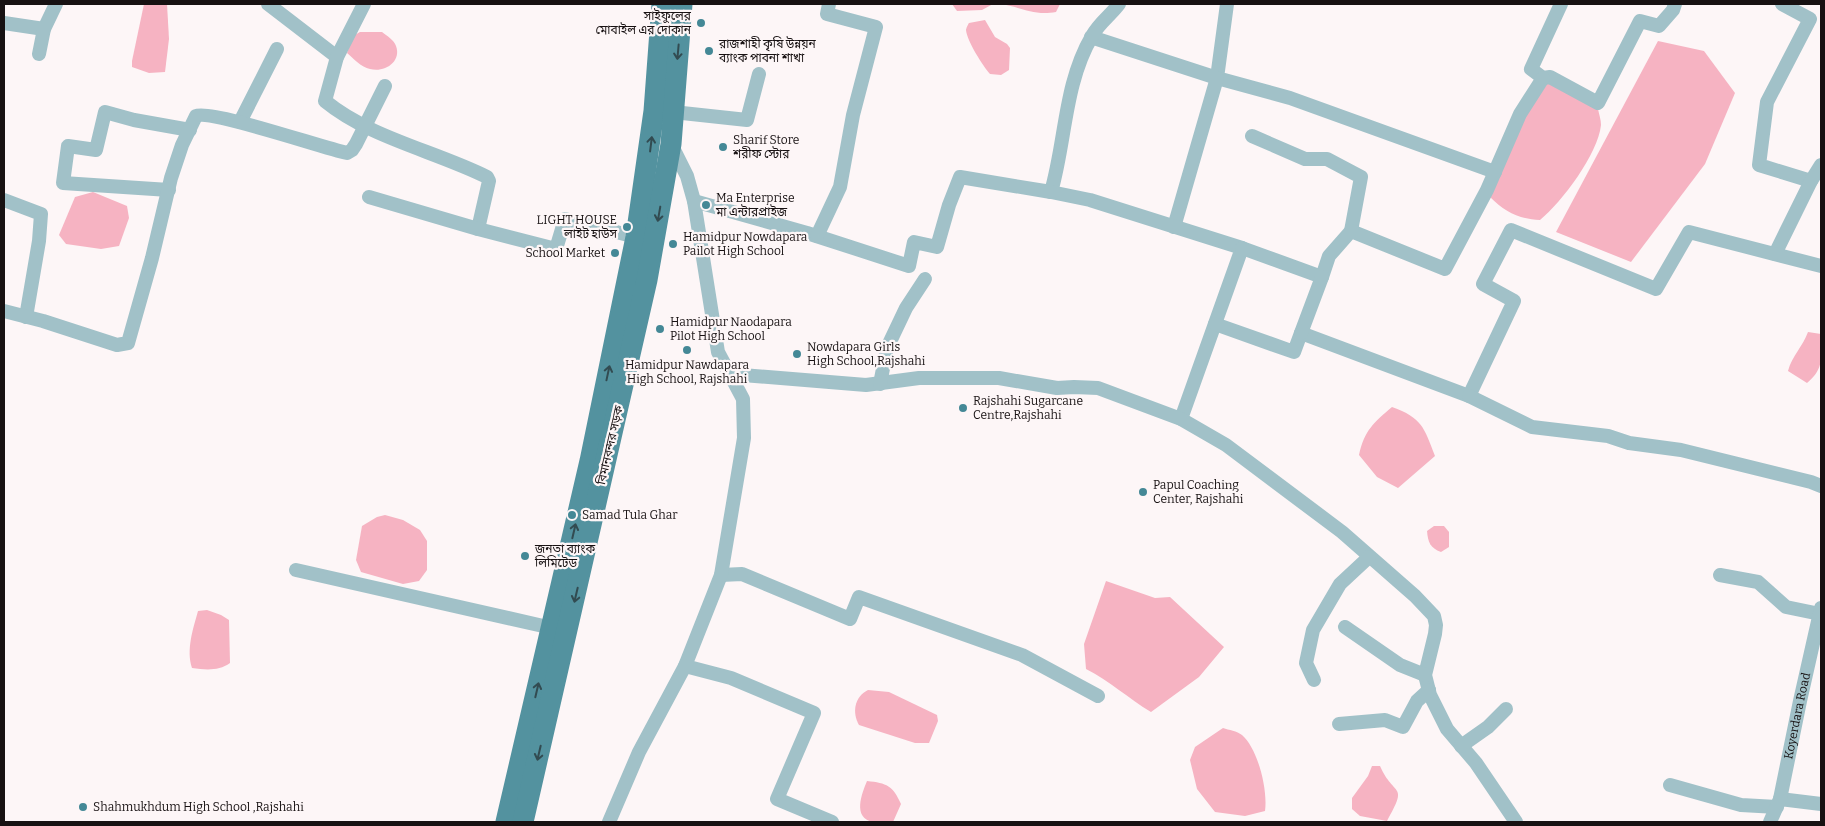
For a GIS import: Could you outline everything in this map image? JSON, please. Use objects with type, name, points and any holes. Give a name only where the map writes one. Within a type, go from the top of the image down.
[{"type":"main road","name":"বিমানবন্দর সড়ক","points":[[506,822],[590,461],[636,237],[654,111],[662,4]]},
{"type":"main road","name":"বিমানবন্দর সড়ক","points":[[523,822],[647,280],[671,144],[682,4]]},
{"type":"street","points":[[39,54],[44,29],[56,4]]},
{"type":"street","points":[[268,4],[337,57]]},
{"type":"street","points":[[364,4],[337,57],[325,101],[364,127],[435,154],[487,177],[489,180],[478,230]]},
{"type":"street","points":[[817,236],[840,187],[854,115],[876,26],[827,14],[829,4]]},
{"type":"street","points":[[1051,192],[1058,168],[1068,102],[1078,68],[1091,37],[1100,24],[1119,4]]},
{"type":"street","points":[[1174,226],[1217,78],[1227,4]]},
{"type":"street","points":[[1561,4],[1531,69],[1543,78],[1550,77],[1598,103],[1640,21],[1660,26],[1673,10],[1675,4]]},
{"type":"street","points":[[1782,4],[1810,19],[1768,102],[1759,165],[1811,181]]},
{"type":"street","points":[[4,23],[44,29]]},
{"type":"street","points":[[1091,37],[1217,78],[1290,98],[1495,172]]},
{"type":"street","points":[[240,122],[277,49]]},
{"type":"street","points":[[673,112],[747,120],[760,74]]},
{"type":"street","points":[[1351,231],[1445,269],[1495,172],[1520,114],[1543,78]]},
{"type":"street","points":[[4,311],[26,316],[117,345],[128,343],[171,178],[182,145],[196,116],[200,114],[240,122],[304,142],[348,153],[352,150],[385,86]]},
{"type":"street","points":[[169,190],[62,182],[68,146],[96,150],[105,112],[134,120],[190,130]]},
{"type":"street","points":[[1214,324],[1294,352],[1329,256],[1351,231],[1360,177],[1327,159],[1305,159],[1252,136]]},
{"type":"street","points":[[608,822],[639,752],[685,666],[721,575],[744,438],[743,399],[718,352],[694,201],[687,176],[671,144]]},
{"type":"street","points":[[1775,254],[1811,181],[1821,165]]},
{"type":"street","points":[[694,201],[817,236],[909,266],[914,242],[937,247],[960,177],[1051,192],[1103,204],[1242,248],[1322,277]]},
{"type":"street","points":[[369,197],[478,230],[556,248],[565,219],[636,237]]},
{"type":"street","points":[[4,200],[41,214],[39,241],[26,316]]},
{"type":"street","points":[[1469,396],[1514,301],[1483,284],[1511,230],[1656,289],[1689,232],[1821,266]]},
{"type":"street","points":[[1181,419],[1242,248]]},
{"type":"street","points":[[880,384],[886,348],[906,308],[925,279]]},
{"type":"street","points":[[1301,333],[1469,396],[1532,427],[1608,436],[1629,443],[1681,450],[1821,486]]},
{"type":"street","points":[[730,374],[866,385],[919,378],[998,378],[1057,388],[1098,388],[1181,419],[1226,445],[1342,532],[1434,616],[1436,634],[1425,675],[1428,690],[1447,730],[1476,763],[1516,822]]},
{"type":"street","points":[[1314,680],[1306,663],[1313,630],[1340,584],[1369,557]]},
{"type":"street","points":[[296,570],[552,628]]},
{"type":"street","points":[[721,575],[742,574],[850,620],[859,597],[1022,655],[1098,696]]},
{"type":"street","points":[[1720,575],[1758,582],[1786,607],[1821,611]]},
{"type":"street","name":"Koyerdara Road","points":[[1770,822],[1779,803],[1821,611]]},
{"type":"street","points":[[1344,627],[1400,665],[1425,675]]},
{"type":"street","points":[[685,666],[731,678],[814,713],[778,799],[832,822]]},
{"type":"street","points":[[1340,724],[1385,720],[1403,727],[1417,701],[1428,690]]},
{"type":"street","points":[[1461,746],[1488,727],[1506,709]]},
{"type":"street","points":[[1670,785],[1715,796],[1741,805],[1779,803],[1821,804]]},
{"type":"shaded area","points":[[144,4],[167,4],[169,39],[165,72],[149,73],[132,67]]},
{"type":"shaded area","points":[[952,4],[993,4],[982,10],[957,11]]},
{"type":"shaded area","points":[[1000,4],[1060,4],[1056,12],[1041,13]]},
{"type":"shaded area","points":[[985,20],[995,37],[1010,48],[1009,70],[1001,75],[990,74],[967,35],[966,29],[969,23]]},
{"type":"shaded area","points":[[360,32],[382,32],[390,38],[395,44],[397,52],[394,61],[386,68],[375,70],[361,65],[355,60],[347,53],[353,36]]},
{"type":"shaded area","points":[[1658,41],[1704,51],[1735,93],[1705,164],[1631,262],[1556,232]]},
{"type":"shaded area","points":[[1549,81],[1598,109],[1601,125],[1593,150],[1578,177],[1558,202],[1540,220],[1513,214],[1501,207],[1490,197],[1522,120]]},
{"type":"shaded area","points":[[93,192],[127,206],[129,218],[119,246],[101,249],[66,244],[59,235],[75,197]]},
{"type":"shaded area","points":[[1808,332],[1821,334],[1821,362],[1813,378],[1807,383],[1788,371]]},
{"type":"shaded area","points":[[1392,407],[1410,415],[1421,425],[1435,456],[1398,488],[1377,477],[1359,455],[1367,433],[1380,417]]},
{"type":"shaded area","points":[[385,515],[403,520],[420,530],[427,541],[427,570],[419,581],[403,584],[361,572],[356,560],[362,526],[377,517]]},
{"type":"shaded area","points":[[1434,526],[1444,526],[1449,532],[1449,547],[1441,552],[1430,544],[1428,538],[1427,531]]},
{"type":"shaded area","points":[[1106,581],[1155,598],[1170,597],[1224,647],[1199,677],[1151,712],[1086,669],[1084,644]]},
{"type":"shaded area","points":[[207,610],[229,620],[230,663],[212,669],[192,668],[190,647],[194,625],[198,611]]},
{"type":"shaded area","points":[[868,690],[889,692],[937,715],[938,721],[929,743],[915,743],[859,725],[855,715],[857,701]]},
{"type":"shaded area","points":[[1223,728],[1242,735],[1253,750],[1261,770],[1266,802],[1265,811],[1245,816],[1215,812],[1197,789],[1190,760],[1195,747]]},
{"type":"shaded area","points":[[1372,766],[1380,766],[1397,791],[1398,795],[1394,809],[1387,821],[1360,816],[1352,809],[1352,798],[1368,776]]},
{"type":"shaded area","points":[[867,781],[889,786],[895,793],[901,804],[893,822],[873,822],[862,816],[860,804]]},
{"type":"place","name":"সাইফুলের মোবাইল এর দোকান","points":[[701,23]]},
{"type":"place","name":"রাজশাহী কৃষি উন্নয়ন ব্যাংক পাবনা শাখা","points":[[709,51]]},
{"type":"place","name":"Sharif Store শরীফ স্টোর","points":[[723,147]]},
{"type":"place","name":"Ma Enterprise মা এন্টারপ্রাইজ","points":[[706,205]]},
{"type":"place","name":"LIGHT HOUSE লাইট হাউস","points":[[627,227]]},
{"type":"place","name":"Hamidpur Nowdapara Pailot High School","points":[[673,244]]},
{"type":"place","name":"School Market","points":[[615,253]]},
{"type":"place","name":"Hamidpur Naodapara Pilot High School","points":[[660,329]]},
{"type":"place","name":"Hamidpur Nawdapara High School, Rajshahi","points":[[687,350]]},
{"type":"place","name":"Nowdapara Girls High School,Rajshahi","points":[[797,354]]},
{"type":"place","name":"Rajshahi Sugarcane Centre,Rajshahi","points":[[963,408]]},
{"type":"place","name":"Papul Coaching Center, Rajshahi","points":[[1143,492]]},
{"type":"place","name":"Samad Tula Ghar","points":[[572,515]]},
{"type":"place","name":"জনতা ব্যাংক লিমিটেড","points":[[525,556]]},
{"type":"place","name":"Shahmukhdum High School ,Rajshahi","points":[[83,807]]}]
